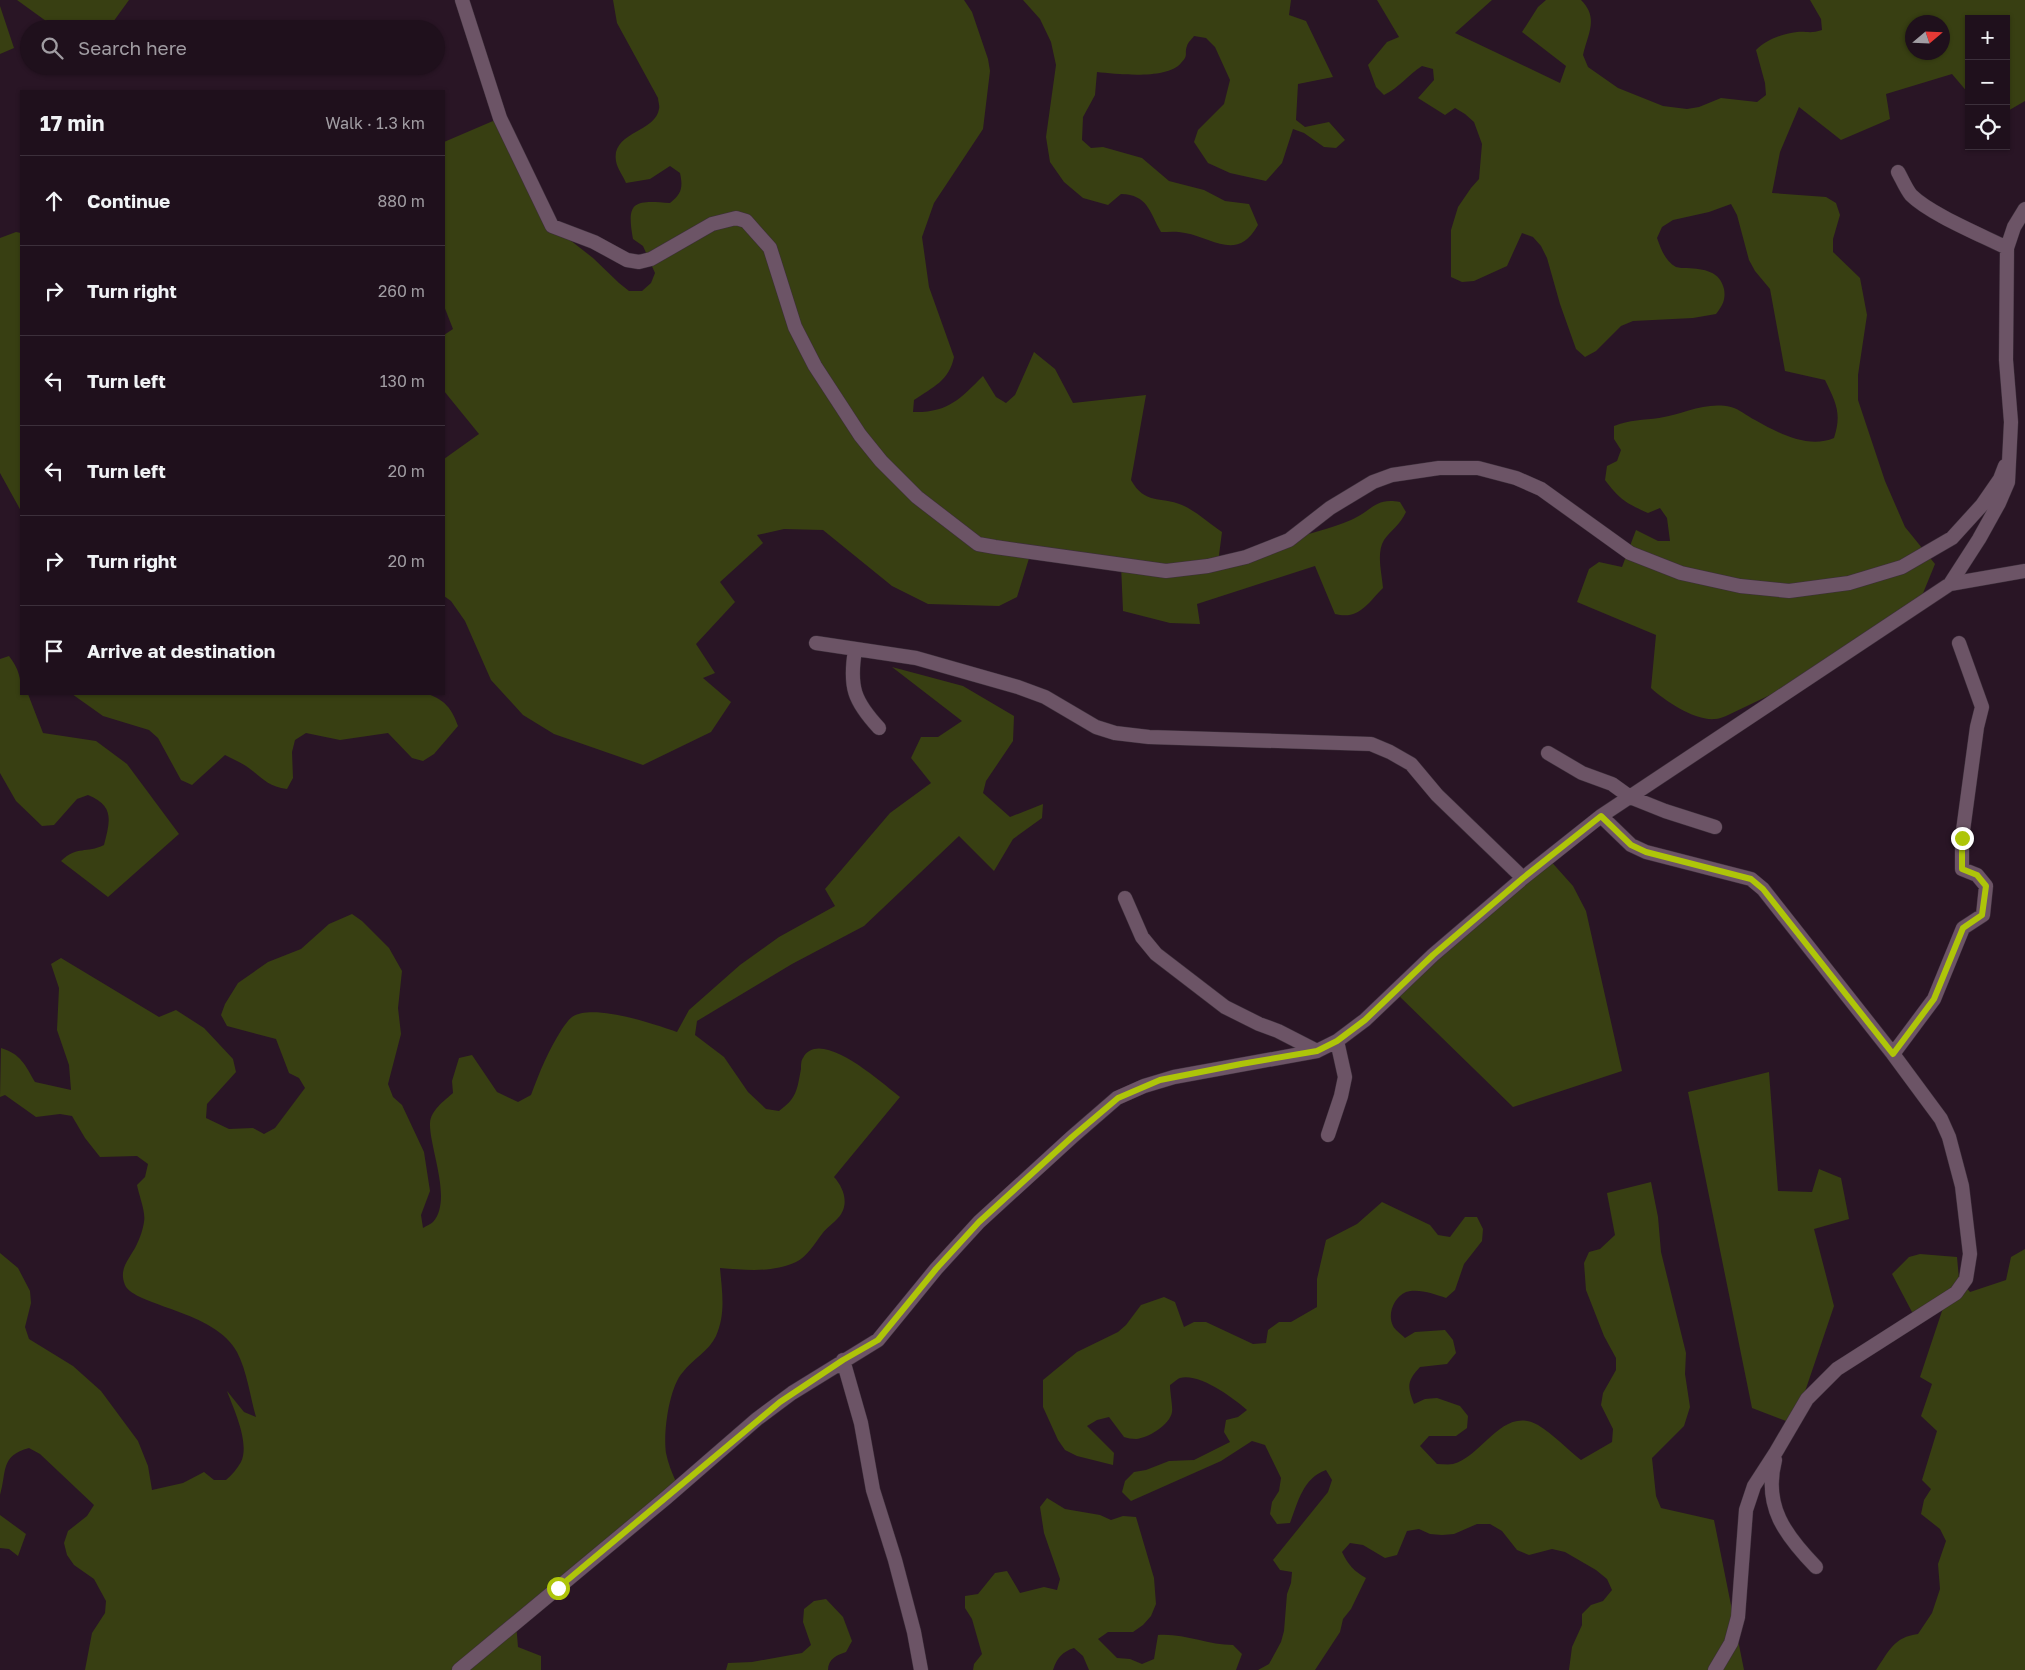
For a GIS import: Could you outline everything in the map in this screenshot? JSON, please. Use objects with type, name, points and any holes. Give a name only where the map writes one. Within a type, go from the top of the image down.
[{"type":"street","points":[[462,0],[500,118],[552,226],[594,242],[628,260],[639,262],[651,259],[712,224],[736,218],[746,220],[770,248],[795,328],[815,366],[860,435],[917,497],[978,544],[1166,571],[1208,566],[1246,558],[1289,540],[1330,508],[1374,482],[1392,475],[1440,468],[1478,468],[1516,478],[1541,489],[1630,553],[1681,573],[1740,586],[1789,592],[1849,583],[1902,567],[1952,538],[1982,505],[2000,479],[2010,453]]},
{"type":"street","points":[[1898,172],[1911,194],[1921,202],[1938,213],[2006,248]]},
{"type":"street","points":[[459,1670],[757,1420],[792,1393],[878,1340],[936,1269],[979,1222],[1072,1137],[1118,1098],[1144,1086],[1174,1076],[1317,1051],[1337,1041],[1365,1020],[1433,955],[1523,878],[1601,816],[1950,584],[1979,539],[1999,503],[2008,482],[2011,422],[2006,360],[2006,248],[2014,227],[2025,209]]},
{"type":"street","points":[[1950,584],[2025,571]]},
{"type":"street","points":[[816,643],[916,658],[1018,687],[1045,697],[1081,720],[1115,733],[1149,737],[1371,744],[1390,752],[1410,764],[1437,795],[1523,878]]},
{"type":"street","points":[[1893,1054],[1934,999],[1963,928],[1982,915],[1986,886],[1977,875],[1962,869],[1962,838],[1976,727],[1982,707],[1959,643]]},
{"type":"street","points":[[855,650],[852,666],[852,684],[857,700],[879,728]]},
{"type":"street","points":[[1548,753],[1582,773],[1612,784],[1630,797],[1665,811],[1715,827]]},
{"type":"street","points":[[1601,816],[1631,845],[1646,852],[1751,879],[1763,889],[1893,1054],[1941,1120],[1949,1137],[1962,1186],[1970,1254],[1966,1279],[1956,1293],[1837,1369],[1807,1399],[1754,1486],[1746,1510],[1738,1617],[1731,1643],[1715,1670]]},
{"type":"street","points":[[1125,898],[1142,937],[1156,954],[1225,1008],[1278,1031],[1317,1051]]},
{"type":"street","points":[[1328,1135],[1341,1096],[1345,1077],[1337,1041]]},
{"type":"street","points":[[843,1360],[860,1423],[873,1490],[895,1560],[914,1632],[921,1670]]},
{"type":"street","points":[[1776,1452],[1770,1477],[1772,1501],[1781,1523],[1797,1548],[1816,1567]]},
{"type":"green space","points":[[17,0],[129,0],[115,20],[45,20]]},
{"type":"green space","points":[[613,0],[964,0],[972,12],[988,59],[990,71],[983,129],[934,203],[922,237],[929,287],[954,357],[952,365],[944,378],[914,400],[913,412],[935,410],[952,403],[983,376],[996,397],[1006,403],[1015,395],[1034,352],[1055,369],[1073,403],[1146,395],[1131,480],[1136,488],[1147,497],[1182,505],[1222,532],[1218,563],[1343,523],[1379,503],[1385,501],[1400,502],[1406,512],[1384,540],[1380,551],[1383,588],[1357,613],[1350,615],[1335,614],[1315,566],[1197,604],[1200,624],[1170,623],[1123,611],[1121,565],[1031,552],[1017,597],[999,606],[928,604],[892,586],[823,530],[784,529],[757,535],[763,543],[720,582],[735,602],[696,644],[715,673],[703,678],[731,702],[711,732],[643,765],[554,734],[523,715],[491,680],[465,621],[451,601],[445,597],[445,458],[479,434],[445,392],[445,334],[453,329],[445,309],[445,142],[500,118],[552,226],[593,258],[629,291],[642,291],[651,283],[655,273],[643,246],[633,239],[631,226],[632,210],[641,203],[670,203],[681,190],[681,182],[680,173],[670,166],[650,179],[626,183],[618,166],[616,151],[620,144],[650,123],[656,117],[659,106],[658,98],[617,23]]},
{"type":"green space","points":[[1023,0],[1291,0],[1289,15],[1306,21],[1333,77],[1298,84],[1296,120],[1305,127],[1329,122],[1345,140],[1336,148],[1324,147],[1304,133],[1293,129],[1282,163],[1266,181],[1230,173],[1208,163],[1194,142],[1198,130],[1224,104],[1230,80],[1215,47],[1206,38],[1194,36],[1186,49],[1186,56],[1181,63],[1165,72],[1141,75],[1097,72],[1095,95],[1083,117],[1082,140],[1091,148],[1103,147],[1142,158],[1169,181],[1204,190],[1225,201],[1249,204],[1258,225],[1242,243],[1233,245],[1225,245],[1182,232],[1161,232],[1147,206],[1137,197],[1121,194],[1108,205],[1083,198],[1064,182],[1050,162],[1046,137],[1056,65],[1051,42],[1040,19]]},
{"type":"green space","points":[[1377,0],[1492,0],[1455,33],[1560,83],[1566,66],[1522,32],[1538,7],[1546,0],[1581,0],[1590,13],[1591,20],[1583,55],[1588,67],[1618,88],[1663,106],[1687,109],[1699,107],[1721,98],[1757,102],[1766,95],[1765,83],[1756,50],[1770,40],[1780,36],[1797,32],[1822,30],[1821,19],[1810,0],[2025,0],[2025,101],[2010,110],[2010,15],[1965,15],[1965,89],[1952,74],[1886,94],[1890,119],[1841,140],[1799,107],[1780,152],[1772,193],[1826,197],[1836,203],[1840,215],[1833,239],[1833,252],[1860,278],[1867,315],[1858,375],[1858,400],[1885,481],[1905,527],[1935,564],[1919,603],[1816,673],[1720,718],[1707,719],[1699,717],[1672,704],[1651,688],[1656,635],[1577,602],[1589,569],[1599,562],[1622,567],[1636,530],[1658,541],[1670,541],[1667,518],[1660,508],[1648,513],[1634,506],[1619,497],[1605,480],[1607,466],[1617,461],[1621,450],[1614,439],[1614,426],[1704,407],[1722,406],[1737,409],[1773,430],[1793,438],[1814,442],[1824,441],[1834,438],[1838,422],[1835,402],[1825,380],[1785,371],[1770,289],[1755,271],[1749,260],[1737,215],[1731,204],[1709,212],[1673,220],[1662,227],[1657,238],[1666,258],[1676,267],[1705,270],[1719,278],[1724,289],[1724,300],[1716,314],[1693,318],[1633,321],[1621,326],[1596,351],[1585,357],[1576,349],[1560,304],[1547,258],[1541,246],[1533,237],[1522,233],[1507,266],[1474,281],[1462,282],[1451,277],[1451,230],[1458,207],[1479,179],[1482,144],[1474,122],[1465,114],[1455,108],[1445,115],[1418,98],[1434,80],[1433,69],[1422,66],[1384,95],[1376,87],[1368,65],[1387,42],[1399,37]]},
{"type":"green space","points":[[0,6],[14,48],[0,54]]},
{"type":"green space","points":[[16,232],[20,233],[20,509],[0,473],[0,238]]},
{"type":"green space","points":[[9,656],[15,665],[20,678],[20,695],[28,695],[43,733],[96,741],[127,764],[179,834],[108,897],[61,861],[77,851],[98,848],[104,845],[109,822],[107,809],[103,804],[88,795],[77,799],[54,825],[42,826],[16,801],[0,773],[0,659]]},
{"type":"green space","points":[[892,667],[963,686],[1014,716],[1013,741],[986,781],[983,793],[1010,817],[1043,804],[1042,818],[1013,839],[994,871],[959,836],[864,926],[792,964],[697,1021],[695,1035],[724,1057],[748,1092],[766,1109],[779,1111],[793,1098],[797,1088],[802,1059],[811,1050],[823,1049],[837,1053],[867,1071],[900,1097],[834,1177],[843,1191],[844,1208],[838,1218],[804,1257],[778,1268],[749,1270],[720,1268],[721,1319],[716,1336],[678,1379],[668,1411],[665,1434],[666,1453],[676,1482],[516,1623],[518,1647],[541,1656],[541,1670],[85,1670],[92,1633],[105,1613],[106,1601],[94,1579],[74,1565],[67,1555],[64,1543],[68,1531],[87,1516],[94,1505],[40,1454],[29,1448],[13,1455],[9,1460],[6,1465],[0,1495],[0,1253],[18,1268],[30,1291],[31,1303],[25,1327],[29,1339],[73,1366],[101,1391],[138,1441],[148,1466],[152,1490],[183,1483],[204,1472],[214,1480],[226,1480],[236,1469],[241,1462],[244,1446],[240,1426],[227,1391],[244,1412],[256,1417],[246,1375],[237,1352],[227,1338],[195,1318],[143,1299],[125,1285],[123,1279],[124,1269],[138,1242],[144,1225],[144,1214],[137,1185],[145,1177],[148,1164],[137,1156],[100,1157],[85,1138],[72,1116],[60,1114],[36,1117],[5,1095],[0,1097],[1,1048],[8,1050],[18,1057],[35,1082],[71,1090],[69,1065],[57,1030],[59,988],[51,964],[61,958],[159,1017],[176,1010],[204,1028],[233,1059],[236,1072],[207,1104],[206,1118],[229,1129],[253,1128],[264,1134],[275,1128],[305,1088],[299,1078],[289,1073],[276,1039],[227,1026],[221,1015],[225,1004],[238,983],[268,962],[301,949],[329,924],[352,914],[362,921],[389,948],[402,971],[398,1008],[401,1034],[388,1084],[393,1097],[402,1105],[424,1152],[430,1191],[421,1215],[423,1228],[433,1222],[439,1212],[441,1201],[439,1173],[431,1133],[431,1118],[438,1106],[453,1093],[452,1081],[459,1058],[472,1055],[497,1092],[518,1102],[531,1095],[553,1045],[562,1029],[572,1017],[582,1013],[608,1013],[677,1032],[689,1010],[740,965],[779,937],[835,906],[825,889],[890,813],[931,783],[911,758],[921,737],[938,737],[962,721]]},
{"type":"green space","points":[[73,695],[430,695],[447,706],[458,726],[434,754],[423,761],[412,758],[388,733],[340,740],[306,733],[295,740],[292,752],[293,778],[287,789],[274,786],[246,766],[225,755],[192,785],[181,780],[158,738],[149,730],[103,716]]},
{"type":"green space","points":[[1548,858],[1573,886],[1586,911],[1622,1071],[1513,1107],[1395,992]]},
{"type":"green space","points":[[1769,1072],[1778,1191],[1812,1192],[1819,1169],[1841,1178],[1849,1219],[1814,1229],[1834,1306],[1794,1424],[1752,1408],[1688,1092]]},
{"type":"green space","points":[[1651,1182],[1658,1217],[1661,1252],[1686,1353],[1685,1374],[1690,1407],[1684,1426],[1652,1458],[1656,1496],[1661,1508],[1714,1520],[1744,1670],[1569,1670],[1572,1647],[1582,1625],[1582,1614],[1591,1605],[1603,1601],[1612,1590],[1607,1579],[1596,1570],[1565,1552],[1552,1549],[1529,1555],[1517,1550],[1502,1531],[1490,1524],[1477,1524],[1454,1534],[1430,1534],[1419,1529],[1407,1531],[1397,1555],[1385,1558],[1363,1545],[1350,1543],[1342,1552],[1352,1567],[1366,1578],[1351,1609],[1343,1619],[1340,1632],[1315,1670],[1258,1670],[1269,1664],[1281,1642],[1284,1631],[1287,1594],[1291,1583],[1292,1572],[1280,1570],[1273,1560],[1328,1492],[1332,1480],[1326,1470],[1312,1479],[1302,1492],[1290,1523],[1277,1524],[1270,1514],[1272,1502],[1279,1491],[1281,1478],[1265,1445],[1252,1441],[1221,1461],[1131,1501],[1122,1492],[1125,1481],[1134,1472],[1146,1470],[1169,1461],[1194,1460],[1230,1442],[1224,1432],[1226,1420],[1238,1417],[1247,1410],[1225,1393],[1206,1383],[1188,1377],[1180,1378],[1170,1385],[1172,1410],[1170,1417],[1163,1426],[1152,1433],[1136,1439],[1124,1437],[1109,1417],[1097,1420],[1087,1426],[1114,1453],[1113,1465],[1077,1456],[1065,1450],[1058,1440],[1043,1407],[1043,1380],[1077,1352],[1118,1332],[1126,1325],[1141,1305],[1164,1297],[1175,1302],[1184,1327],[1194,1322],[1206,1322],[1253,1344],[1266,1343],[1268,1330],[1279,1322],[1291,1322],[1317,1307],[1317,1279],[1326,1240],[1357,1224],[1382,1202],[1430,1225],[1438,1235],[1450,1237],[1465,1217],[1477,1217],[1483,1229],[1482,1241],[1464,1264],[1455,1290],[1446,1298],[1421,1291],[1406,1292],[1398,1298],[1391,1311],[1393,1326],[1405,1338],[1415,1332],[1445,1330],[1453,1340],[1456,1353],[1447,1364],[1420,1367],[1413,1376],[1409,1388],[1414,1404],[1425,1399],[1437,1398],[1460,1406],[1468,1416],[1467,1428],[1456,1436],[1429,1436],[1420,1446],[1437,1464],[1453,1464],[1474,1452],[1504,1426],[1514,1422],[1526,1421],[1544,1429],[1581,1460],[1612,1442],[1613,1429],[1601,1405],[1603,1393],[1616,1370],[1616,1358],[1604,1336],[1586,1290],[1584,1263],[1589,1252],[1600,1249],[1615,1235],[1607,1193]]},
{"type":"green space","points":[[2025,1249],[2025,1670],[1876,1670],[1893,1646],[1903,1638],[1918,1634],[1932,1613],[1940,1589],[1938,1564],[1946,1541],[1940,1529],[1921,1514],[1924,1500],[1931,1489],[1922,1480],[1937,1431],[1921,1416],[1932,1384],[1920,1377],[1943,1308],[1912,1312],[1892,1274],[1909,1257],[1920,1254],[1957,1257],[1959,1279],[1970,1292],[2006,1280],[2011,1257]]},
{"type":"green space","points":[[1047,1498],[1065,1509],[1100,1515],[1111,1520],[1123,1516],[1136,1517],[1154,1578],[1156,1604],[1151,1616],[1133,1632],[1108,1632],[1098,1639],[1117,1658],[1130,1659],[1142,1664],[1154,1659],[1158,1635],[1177,1636],[1233,1645],[1242,1654],[1236,1670],[1089,1670],[1083,1656],[1074,1648],[1060,1656],[1053,1670],[973,1670],[974,1664],[982,1654],[972,1619],[965,1608],[965,1596],[978,1594],[995,1573],[1007,1571],[1020,1593],[1044,1587],[1057,1590],[1060,1579],[1044,1533],[1040,1507]]},
{"type":"green space","points":[[0,1515],[26,1534],[18,1556],[9,1549],[0,1548]]},
{"type":"green space","points":[[826,1599],[843,1617],[852,1641],[846,1652],[831,1660],[828,1670],[726,1670],[728,1663],[752,1662],[802,1653],[811,1645],[803,1622],[804,1609],[814,1601]]},
{"type":"route","points":[[558,1588],[780,1402],[843,1360],[878,1340],[936,1269],[979,1222],[1072,1137],[1118,1098],[1144,1086],[1174,1076],[1317,1051],[1337,1041],[1365,1020],[1433,955],[1523,878],[1601,816],[1631,845],[1646,852],[1751,879],[1763,889],[1893,1054],[1927,1011],[1934,999],[1963,928],[1982,915],[1986,886],[1977,875],[1962,869],[1962,838]]}]
